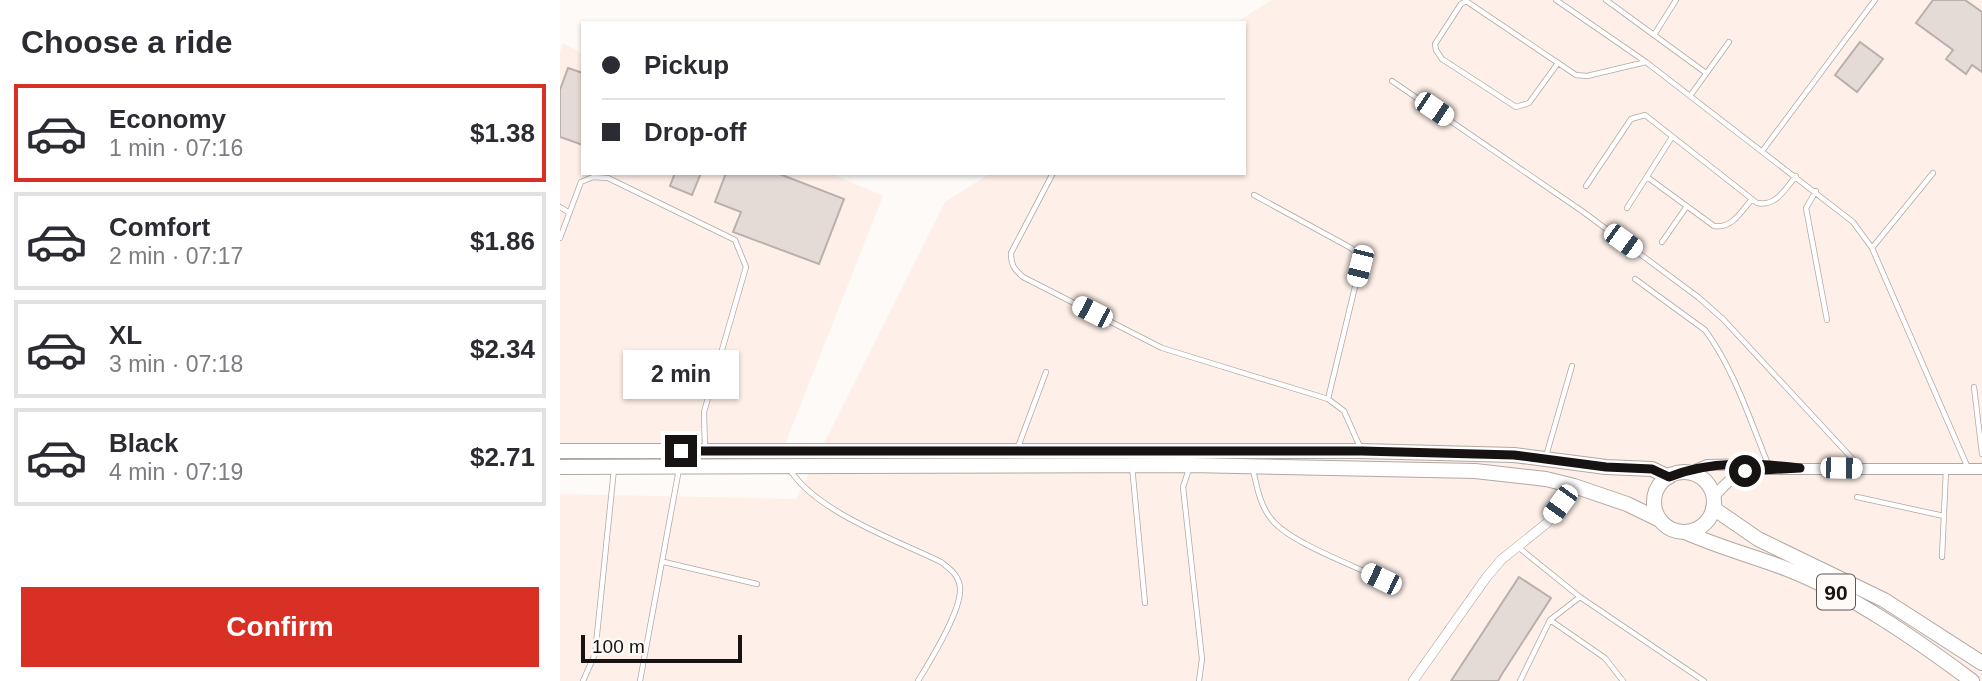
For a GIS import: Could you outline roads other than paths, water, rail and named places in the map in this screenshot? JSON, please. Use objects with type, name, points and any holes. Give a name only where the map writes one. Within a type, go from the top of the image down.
[{"type":"highway","points":[[560,451],[1362,451],[1514,455],[1652,469],[1669,477]]},
{"type":"highway","name":"90","points":[[560,467],[1190,465],[1475,471],[1546,479],[1627,504],[1660,520],[1675,531],[1685,532],[1717,547],[1787,569],[1838,593],[1972,681]]},
{"type":"highway","points":[[1660,520],[1654,501],[1661,483],[1669,477],[1688,473]]},
{"type":"highway","name":"90","points":[[1688,473],[1705,481],[1713,503],[1758,539],[1884,600],[1982,663]]},
{"type":"highway","points":[[1685,532],[1703,525],[1713,503]]},
{"type":"street","points":[[1688,473],[1707,465],[1768,464],[1800,468]]},
{"type":"street","points":[[1713,503],[1727,481],[1745,471],[1800,468],[1982,469]]},
{"type":"street","points":[[1413,681],[1486,578],[1501,560],[1547,523],[1574,486]]},
{"type":"lane","points":[[1556,0],[1646,62],[1853,222],[1872,248],[1969,469]]},
{"type":"lane","points":[[1606,0],[1706,73]]},
{"type":"lane","points":[[1654,35],[1676,0]]},
{"type":"lane","points":[[1763,150],[1875,0]]},
{"type":"lane","points":[[1558,62],[1529,103],[1516,107],[1443,58],[1436,50],[1435,44],[1461,4],[1466,1],[1558,62],[1576,75],[1587,76],[1646,62]]},
{"type":"lane","points":[[1690,96],[1729,42]]},
{"type":"lane","points":[[1392,80],[1582,211],[1698,297],[1723,319],[1861,469]]},
{"type":"lane","points":[[1586,186],[1631,119],[1645,115],[1752,199],[1765,205],[1774,202],[1796,176]]},
{"type":"lane","points":[[1627,208],[1672,136]]},
{"type":"lane","points":[[1872,248],[1933,173]]},
{"type":"lane","points":[[1052,175],[1011,253],[1011,264],[1023,277],[1162,348],[1328,399],[1345,411],[1362,451]]},
{"type":"lane","points":[[560,238],[582,182],[593,177],[608,178],[735,240],[746,267],[704,412],[705,451]]},
{"type":"lane","points":[[1647,177],[1714,226],[1723,228],[1731,224],[1752,199]]},
{"type":"lane","points":[[1815,191],[1806,208],[1827,320]]},
{"type":"lane","points":[[1254,195],[1352,248],[1359,255],[1360,266],[1328,399]]},
{"type":"lane","points":[[1662,242],[1687,206]]},
{"type":"lane","points":[[560,207],[569,212]]},
{"type":"lane","points":[[1635,279],[1705,330],[1713,341],[1735,384],[1768,464]]},
{"type":"lane","points":[[1545,460],[1572,366]]},
{"type":"lane","points":[[1017,451],[1046,372]]},
{"type":"lane","points":[[1974,387],[1982,454]]},
{"type":"lane","points":[[1132,465],[1144,603]]},
{"type":"lane","points":[[1190,465],[1184,487],[1202,659],[1199,681]]},
{"type":"lane","points":[[1252,466],[1260,499],[1272,520],[1291,536],[1381,579]]},
{"type":"lane","points":[[583,681],[595,653],[614,468]]},
{"type":"lane","points":[[640,681],[664,562],[679,468]]},
{"type":"lane","points":[[788,468],[795,479],[817,500],[941,562],[954,572],[960,589],[949,625],[918,681]]},
{"type":"lane","points":[[1942,557],[1946,469]]},
{"type":"lane","points":[[1857,497],[1944,516]]},
{"type":"lane","points":[[1518,547],[1580,597],[1704,681]]},
{"type":"lane","points":[[664,562],[757,583]]},
{"type":"lane","points":[[1520,681],[1550,620],[1580,597]]},
{"type":"lane","points":[[1550,620],[1605,658],[1623,681]]}]
